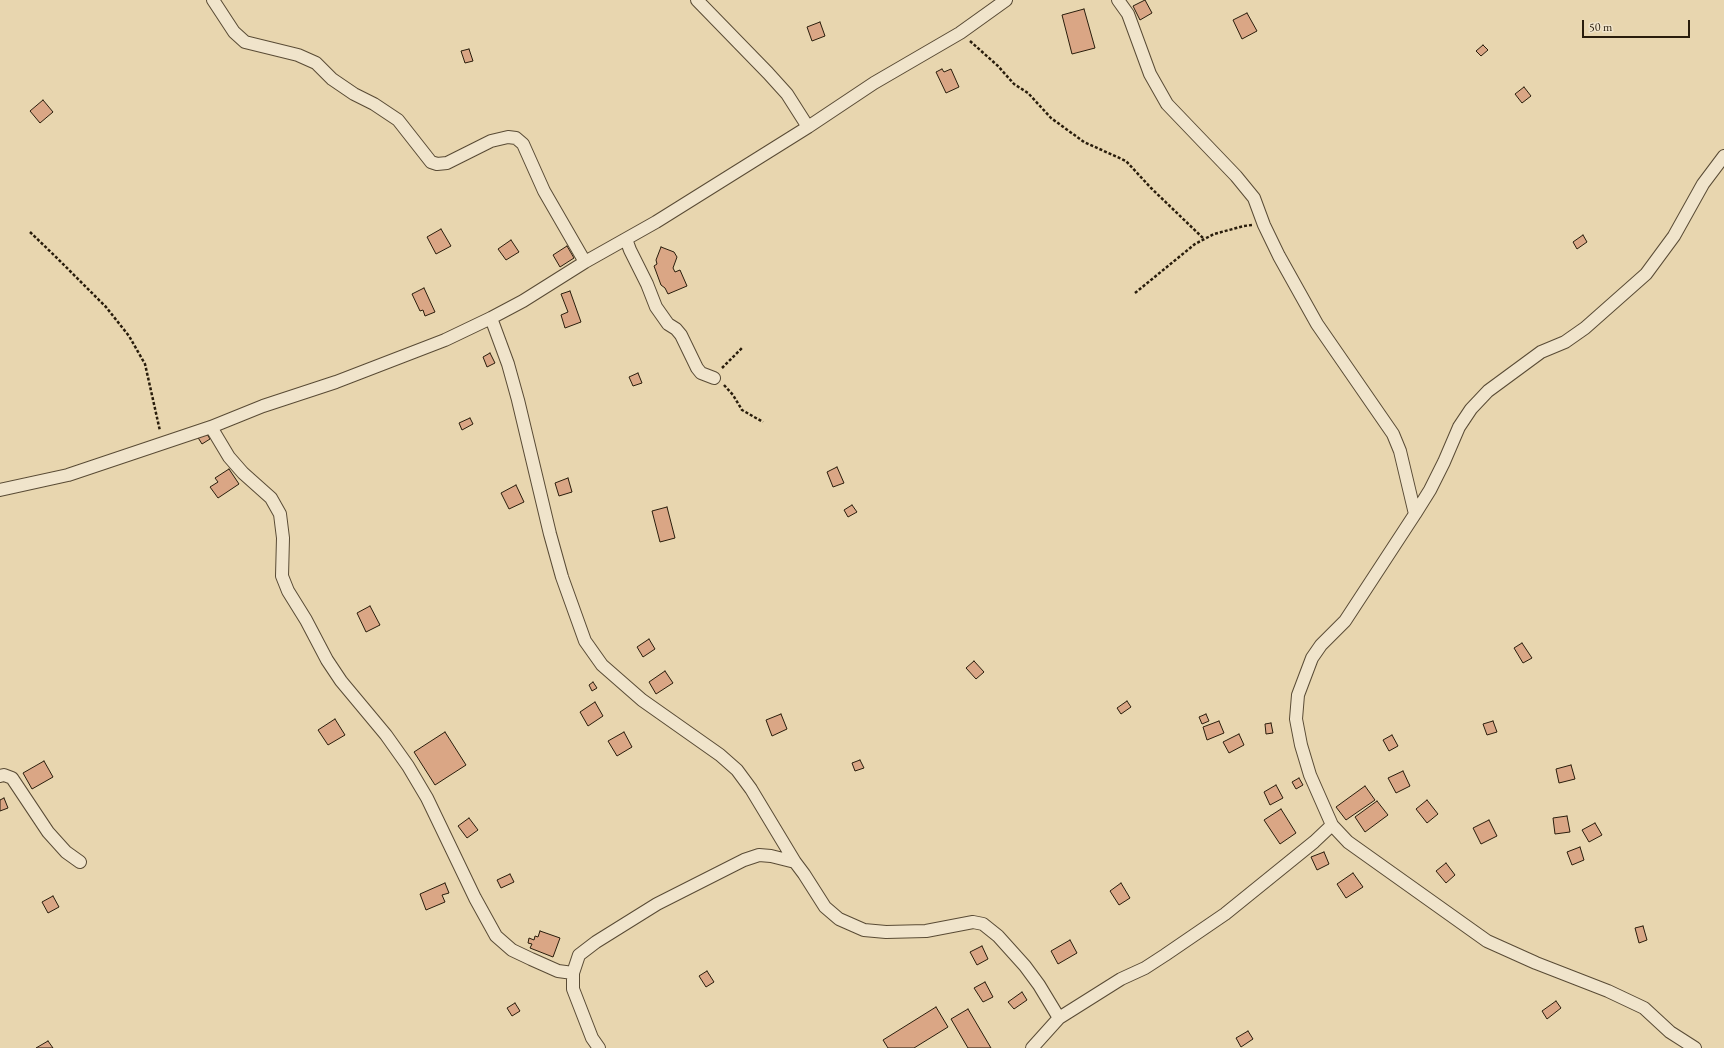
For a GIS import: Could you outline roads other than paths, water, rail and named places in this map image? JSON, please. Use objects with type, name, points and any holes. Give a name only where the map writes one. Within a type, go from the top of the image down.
[{"type":"street","points":[[213,0],[234,32],[244,42],[298,55],[316,63],[332,79],[398,120],[431,162],[437,164],[447,163],[491,141],[508,137],[516,138],[523,144],[544,191],[585,262]]},
{"type":"street","points":[[697,0],[768,72],[787,94],[808,127]]},
{"type":"street","points":[[0,490],[68,475],[211,427],[263,406],[336,382],[445,340],[523,301],[585,262],[626,239],[808,127],[874,83],[960,33],[1006,0]]},
{"type":"street","points":[[1118,0],[1128,14],[1150,74],[1167,104],[1236,176],[1254,198],[1264,225],[1317,324],[1393,434],[1400,451],[1415,514]]},
{"type":"street","points":[[1695,1048],[1670,1032],[1644,1008],[1608,991],[1536,963],[1487,941],[1348,842],[1332,825],[1310,775],[1301,744],[1296,719],[1298,696],[1312,658],[1321,645],[1345,621],[1415,514],[1444,462],[1459,427],[1470,409],[1488,391],[1540,352],[1565,342],[1585,328],[1646,274],[1674,236],[1703,184],[1724,156]]},
{"type":"street","points":[[626,239],[662,318],[681,335],[696,368],[714,378]]},
{"type":"street","points":[[490,318],[508,364],[562,577],[585,641],[602,665],[620,683],[720,755],[737,770],[825,907],[839,919],[864,930],[886,932],[926,931],[960,923],[973,922],[983,924],[998,936],[1025,966],[1039,985],[1059,1018]]},
{"type":"street","points":[[211,427],[229,457],[271,498],[280,514],[283,538],[282,576],[288,591],[306,620],[327,660],[341,681],[386,735],[424,792],[475,898],[496,936],[512,950],[558,971],[573,973]]},
{"type":"street","points":[[0,776],[4,775],[12,778],[48,832],[66,852],[80,862]]},
{"type":"street","points":[[1032,1048],[1059,1018],[1121,979],[1145,968],[1225,914],[1314,842],[1332,825]]},
{"type":"street","points":[[600,1048],[592,1038],[573,990],[573,973],[579,955],[596,942],[657,904],[727,868],[759,855],[776,857],[795,862]]}]
